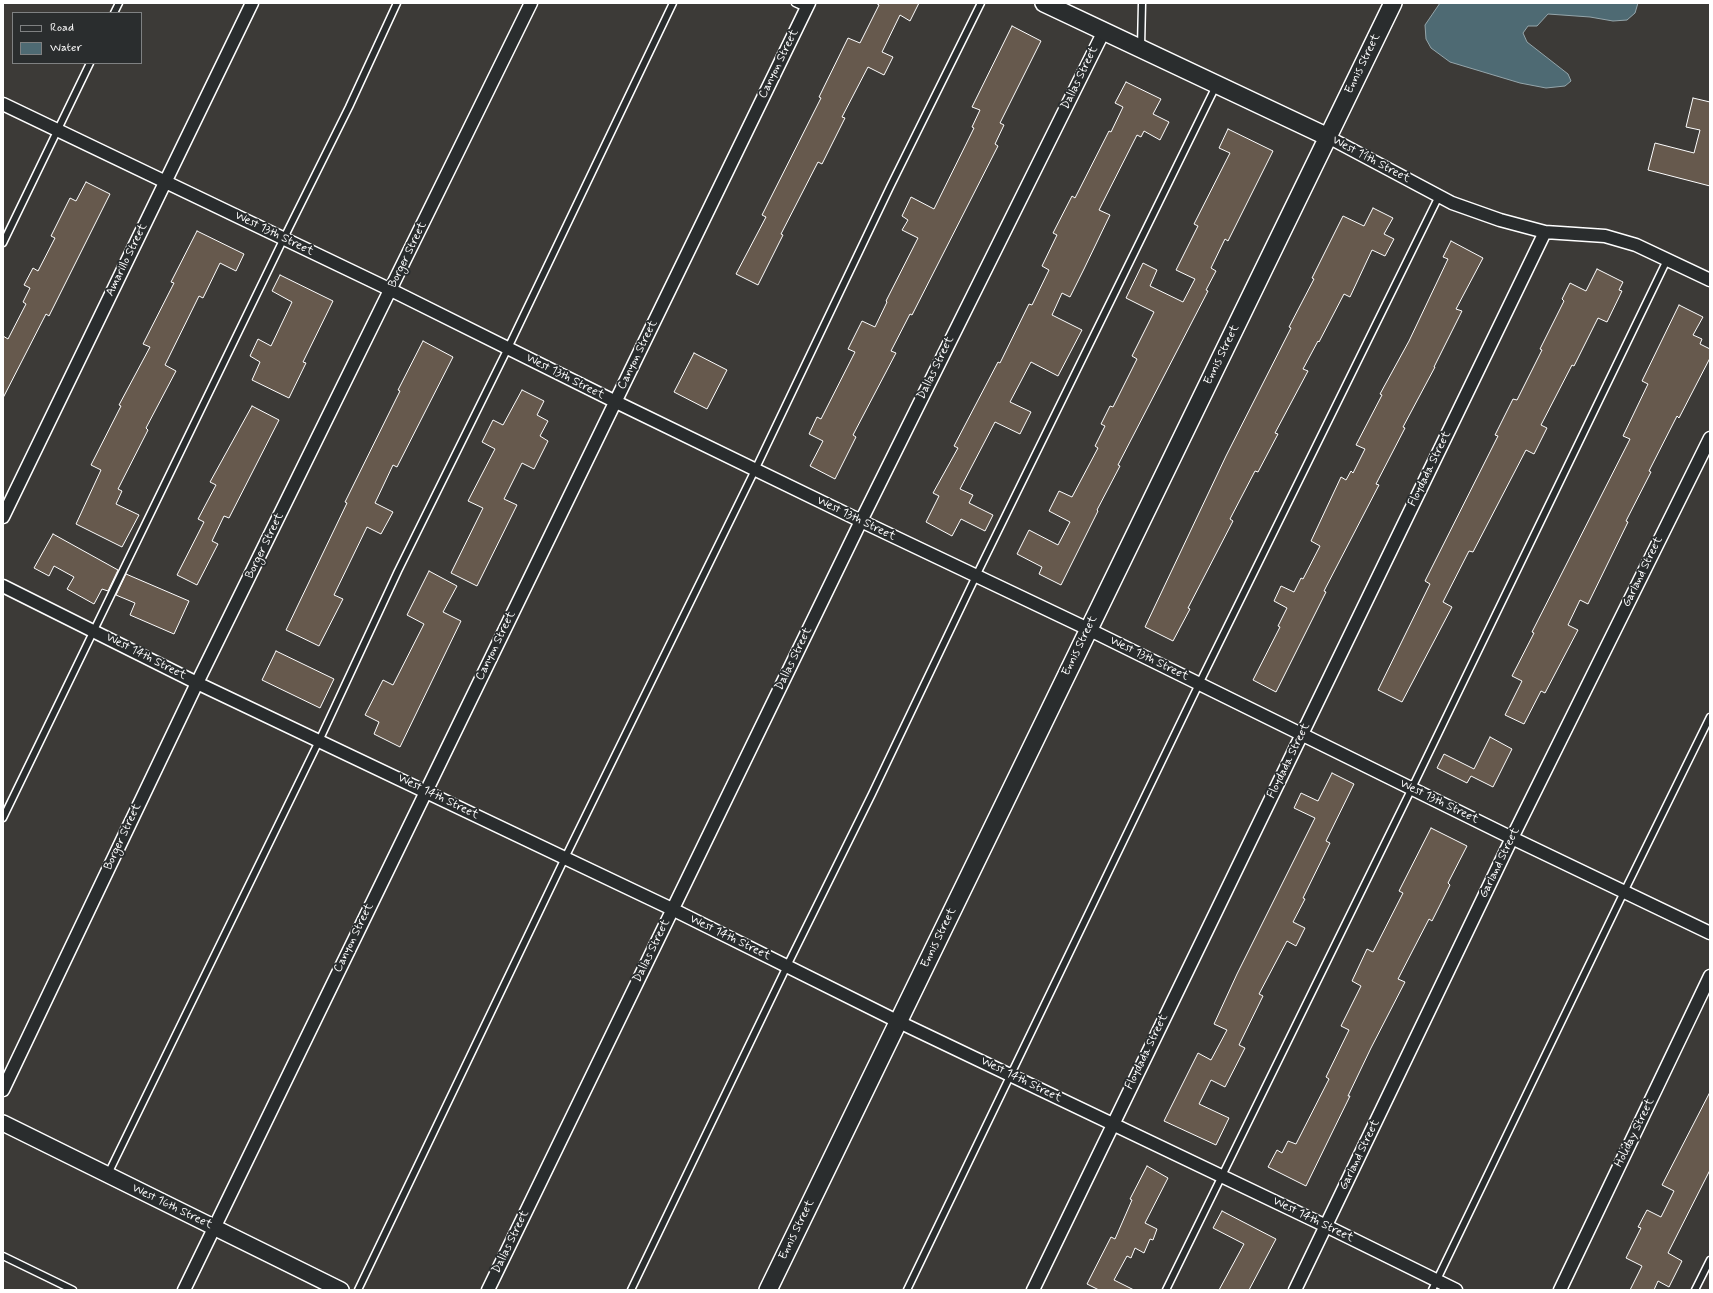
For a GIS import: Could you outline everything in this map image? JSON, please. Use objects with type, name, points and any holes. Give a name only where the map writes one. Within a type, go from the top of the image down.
[{"type":"main road","name":"West 11th Street","points":[[1044,3],[1328,137]]},
{"type":"main road","name":"Ennis Street","points":[[768,1290],[1393,3]]},
{"type":"street","name":"Amarillo Street","points":[[3,517],[252,3]]},
{"type":"street","name":"Borger Street","points":[[3,1090],[197,683],[531,3]]},
{"type":"street","name":"Canyon Street","points":[[184,1290],[807,6]]},
{"type":"street","name":"Dallas Street","points":[[488,1290],[861,521],[1104,31]]},
{"type":"street","name":"West 13th Street","points":[[3,104],[284,238],[755,470],[1088,629],[1512,838],[1710,932]]},
{"type":"street","name":"West 11th Street","points":[[1328,137],[1452,203],[1500,220],[1545,232],[1605,236],[1636,245],[1710,280]]},
{"type":"street","name":"Floydada Street","points":[[1033,1290],[1545,232]]},
{"type":"street","name":"Garland Street","points":[[1295,1290],[1512,838],[1710,438]]},
{"type":"street","name":"West 14th Street","points":[[3,586],[197,683],[566,858],[899,1022],[1326,1226],[1434,1285],[1456,1290]]},
{"type":"street","name":"Holiday Street","points":[[1560,1290],[1710,976]]},
{"type":"street","name":"West 16th Street","points":[[3,1123],[341,1290]]},
{"type":"lane","points":[[114,12],[119,3]]},
{"type":"lane","points":[[3,818],[349,107],[397,3]]},
{"type":"lane","points":[[108,1175],[319,740],[398,571],[508,348],[674,3]]},
{"type":"lane","points":[[795,3],[807,6]]},
{"type":"lane","points":[[358,1290],[755,470],[890,186],[981,3]]},
{"type":"lane","points":[[1141,48],[1142,3]]},
{"type":"lane","points":[[3,242],[90,64]]},
{"type":"lane","points":[[631,1290],[787,966],[876,787],[976,576],[1217,85]]},
{"type":"lane","points":[[907,1290],[1199,684],[1439,196]]},
{"type":"lane","points":[[1166,1290],[1223,1176],[1668,260]]},
{"type":"lane","points":[[1434,1285],[1710,718]]},
{"type":"lane","points":[[3,1256],[73,1290]]},
{"type":"lane","points":[[1695,1290],[1710,1260]]},
{"type":"water","points":[[1440,3],[1638,3],[1635,13],[1627,20],[1613,21],[1590,17],[1548,14],[1537,26],[1528,26],[1523,33],[1527,42],[1568,74],[1571,81],[1565,86],[1546,88],[1520,83],[1450,62],[1431,48],[1426,39],[1425,25]]},
{"type":"building","points":[[876,3],[919,3],[910,21],[900,15],[882,52],[893,57],[884,75],[868,67],[842,117],[845,118],[822,164],[818,162],[781,234],[783,235],[758,285],[736,274],[766,217],[762,215],[821,98],[819,97],[848,38],[860,43],[879,5]]},
{"type":"building","points":[[1012,26],[1041,41],[1000,123],[1004,125],[995,144],[998,146],[912,315],[910,314],[891,351],[896,353],[853,435],[856,437],[835,479],[810,466],[823,441],[809,434],[817,417],[821,419],[855,352],[848,349],[862,321],[875,327],[887,302],[886,301],[918,238],[902,230],[908,220],[902,216],[911,197],[934,209],[974,128],[972,127],[980,110],[972,107]]},
{"type":"building","points":[[1126,82],[1161,99],[1153,114],[1169,122],[1160,140],[1144,131],[1141,137],[1137,135],[1099,210],[1110,215],[1070,297],[1062,293],[1052,315],[1082,330],[1058,376],[1031,362],[1010,402],[1031,412],[1020,434],[995,422],[960,489],[973,495],[969,503],[993,515],[985,531],[961,519],[952,536],[926,522],[939,496],[933,493],[958,448],[954,446],[998,362],[1000,363],[1029,304],[1032,305],[1049,270],[1042,266],[1057,235],[1053,233],[1072,196],[1075,198],[1109,131],[1111,132],[1123,107],[1115,103]]},
{"type":"building","points":[[1693,98],[1710,102],[1710,186],[1648,170],[1655,143],[1694,153],[1700,130],[1686,127]]},
{"type":"building","points":[[1228,129],[1273,151],[1228,241],[1225,239],[1211,268],[1216,271],[1206,290],[1208,291],[1118,465],[1120,466],[1061,585],[1039,574],[1042,567],[1017,554],[1029,530],[1058,545],[1070,522],[1049,511],[1059,491],[1072,497],[1098,448],[1095,446],[1105,426],[1101,424],[1110,406],[1113,407],[1137,359],[1132,356],[1154,312],[1126,298],[1143,263],[1157,270],[1150,286],[1183,302],[1195,279],[1176,270],[1198,226],[1194,224],[1230,153],[1219,148]]},
{"type":"building","points":[[86,182],[110,194],[49,316],[46,314],[3,398],[3,336],[8,339],[26,304],[23,302],[30,288],[24,285],[33,268],[38,271],[55,238],[51,236],[70,198],[76,201]]},
{"type":"building","points":[[1373,208],[1393,218],[1384,234],[1394,239],[1385,256],[1372,250],[1350,297],[1344,294],[1319,342],[1318,341],[1303,369],[1308,371],[1275,433],[1278,434],[1258,472],[1255,471],[1230,519],[1233,521],[1188,608],[1190,609],[1173,641],[1145,627],[1226,456],[1291,328],[1289,327],[1314,279],[1312,278],[1343,216],[1364,226]]},
{"type":"building","points":[[197,231],[244,254],[236,271],[220,263],[203,298],[199,296],[165,365],[176,371],[146,428],[148,430],[118,489],[122,491],[116,504],[139,515],[122,547],[76,524],[101,470],[91,465],[121,406],[119,405],[150,347],[143,344],[174,283],[171,282]]},
{"type":"building","points":[[1451,241],[1483,258],[1456,309],[1462,311],[1435,367],[1403,427],[1405,428],[1376,484],[1379,485],[1324,591],[1326,592],[1276,692],[1253,680],[1280,627],[1278,626],[1287,608],[1274,601],[1281,586],[1294,592],[1301,578],[1303,579],[1320,546],[1311,541],[1341,477],[1346,480],[1351,471],[1353,473],[1365,449],[1356,445],[1382,395],[1380,394],[1409,341],[1448,259],[1443,257]]},
{"type":"building","points":[[1597,269],[1623,282],[1619,290],[1622,291],[1607,322],[1598,318],[1574,366],[1572,365],[1541,425],[1547,428],[1534,454],[1526,450],[1473,552],[1469,551],[1443,602],[1452,607],[1402,702],[1378,690],[1430,584],[1425,581],[1498,436],[1495,435],[1513,399],[1517,400],[1542,350],[1540,349],[1564,301],[1562,299],[1570,283],[1586,291]]},
{"type":"building","points":[[280,275],[333,301],[303,362],[306,363],[289,398],[252,380],[260,362],[250,356],[258,339],[271,346],[292,302],[272,291]]},
{"type":"building","points":[[1679,305],[1703,317],[1693,335],[1702,339],[1700,344],[1710,349],[1710,358],[1679,418],[1677,416],[1649,471],[1651,472],[1626,521],[1628,522],[1588,604],[1580,600],[1568,625],[1578,630],[1545,693],[1541,691],[1524,724],[1505,715],[1522,681],[1512,676],[1534,633],[1532,632],[1630,439],[1623,436],[1648,384],[1642,381]]},
{"type":"building","points":[[423,341],[453,357],[397,467],[393,465],[375,503],[393,512],[381,534],[367,527],[334,595],[343,599],[319,646],[286,630],[347,503],[345,502],[400,391],[398,390]]},
{"type":"building","points":[[694,353],[727,370],[707,409],[674,392]]},
{"type":"building","points":[[522,390],[544,401],[537,415],[548,421],[540,436],[548,441],[534,469],[522,463],[504,499],[517,505],[477,586],[451,573],[483,508],[468,501],[495,449],[482,442],[493,420],[503,425]]},
{"type":"building","points":[[252,406],[279,420],[229,518],[224,516],[212,541],[218,544],[197,585],[177,575],[204,522],[198,519],[216,485],[210,482]]},
{"type":"building","points":[[53,534],[118,570],[108,591],[102,589],[94,604],[67,589],[74,577],[54,566],[49,576],[34,568]]},
{"type":"building","points":[[429,571],[457,586],[443,612],[461,621],[400,747],[374,734],[379,722],[365,715],[383,680],[393,685],[424,624],[407,615]]},
{"type":"building","points":[[126,574],[189,601],[174,634],[130,615],[135,603],[116,595]]},
{"type":"building","points":[[276,651],[334,679],[320,708],[262,680]]},
{"type":"building","points":[[1490,737],[1512,749],[1493,787],[1471,776],[1467,783],[1437,768],[1444,754],[1474,769]]},
{"type":"building","points":[[1332,773],[1354,784],[1326,841],[1330,843],[1293,922],[1305,928],[1296,946],[1287,941],[1259,994],[1263,996],[1239,1045],[1245,1048],[1225,1087],[1211,1080],[1199,1104],[1229,1118],[1216,1145],[1164,1121],[1198,1053],[1211,1060],[1227,1030],[1214,1024],[1237,974],[1315,818],[1294,808],[1301,793],[1318,801]]},
{"type":"building","points":[[1431,828],[1467,846],[1448,883],[1450,885],[1432,921],[1429,919],[1398,979],[1405,982],[1371,1048],[1348,1096],[1350,1096],[1306,1186],[1268,1167],[1277,1150],[1282,1153],[1288,1141],[1296,1144],[1329,1079],[1326,1077],[1349,1030],[1341,1026],[1361,986],[1352,981],[1367,949],[1373,952],[1403,893],[1399,891]]},
{"type":"building","points":[[1710,1092],[1710,1170],[1668,1253],[1682,1261],[1669,1287],[1658,1281],[1654,1290],[1630,1290],[1642,1266],[1626,1258],[1641,1228],[1638,1227],[1647,1210],[1661,1217],[1674,1191],[1662,1185]]},
{"type":"building","points":[[1147,1166],[1168,1178],[1145,1223],[1157,1229],[1153,1240],[1150,1239],[1144,1253],[1135,1248],[1131,1258],[1127,1256],[1114,1280],[1134,1290],[1099,1290],[1087,1284],[1111,1237],[1115,1239],[1132,1200],[1130,1199]]},
{"type":"building","points":[[1222,1211],[1276,1239],[1249,1290],[1219,1290],[1244,1244],[1213,1228]]}]
